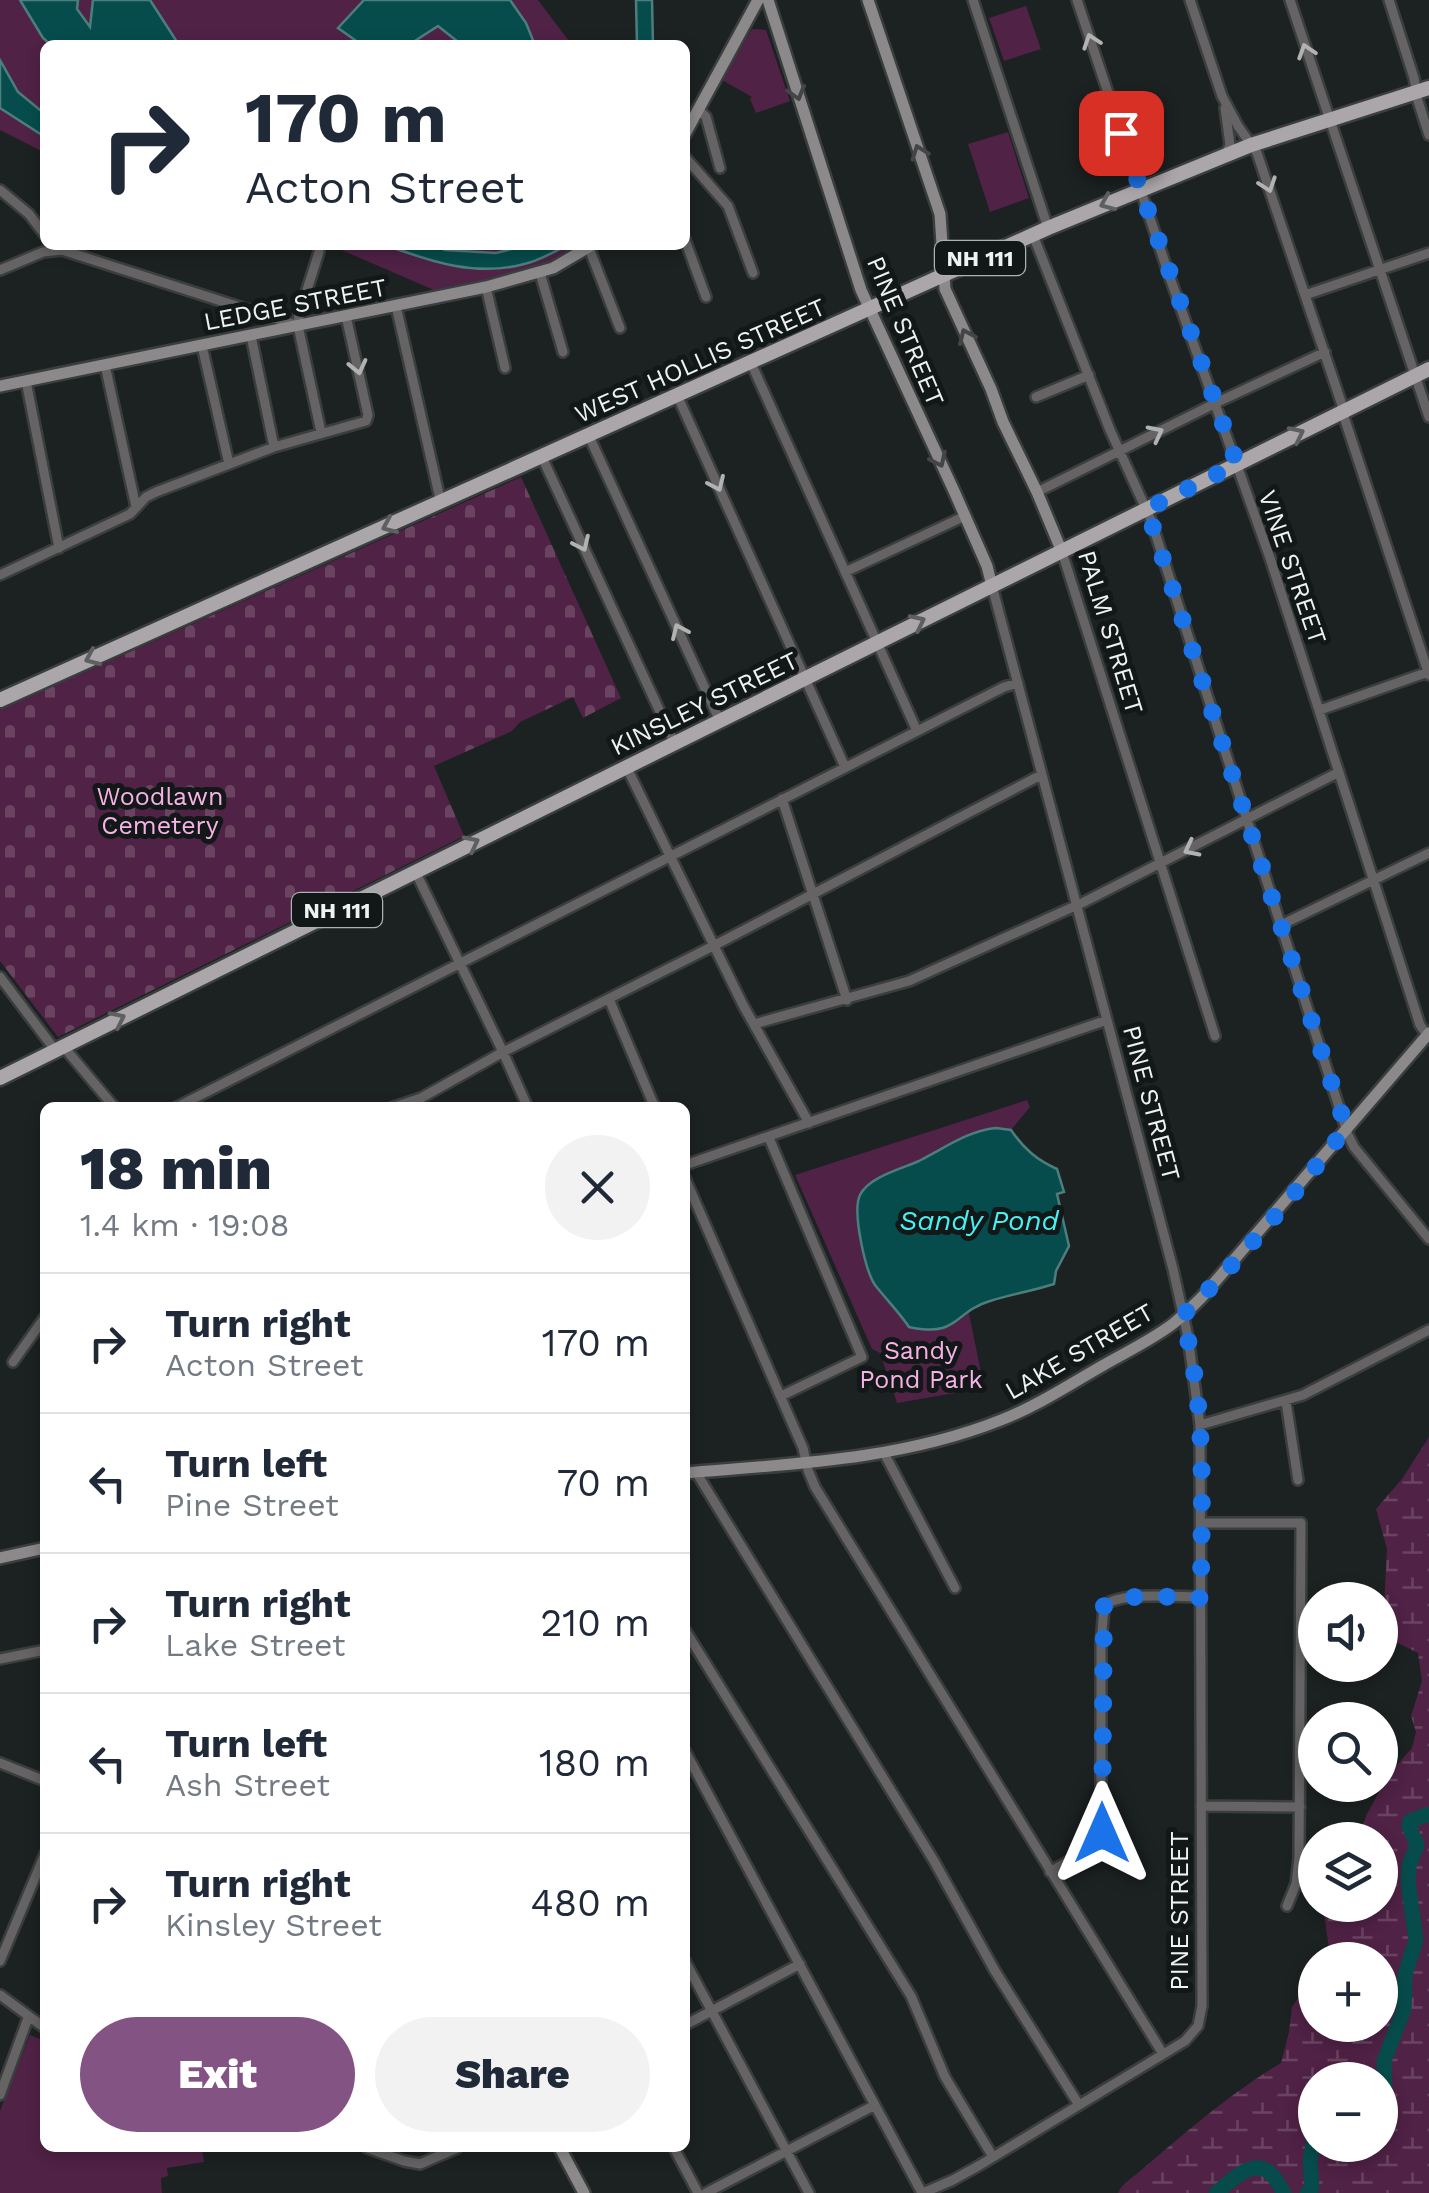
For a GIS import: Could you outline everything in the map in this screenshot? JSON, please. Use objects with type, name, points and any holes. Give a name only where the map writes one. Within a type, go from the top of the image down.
[{"type":"main road","name":"WEST HOLLIS STREET","points":[[0,700],[1048,228],[1251,144],[1423,90]]},
{"type":"main road","name":"KINSLEY STREET","points":[[0,1078],[1422,372]]},
{"type":"street","points":[[690,124],[758,0]]},
{"type":"street","name":"PINE STREET","points":[[768,0],[857,278],[965,516],[992,586],[1173,1268],[1188,1337],[1200,1425],[1200,2016],[1192,2034],[1163,2054],[993,2157],[922,2193]]},
{"type":"street","name":"PALM STREET","points":[[868,0],[940,214],[945,288],[1062,552],[1215,1036]]},
{"type":"street","points":[[973,0],[1048,228]]},
{"type":"street","name":"VINE STREET","points":[[1076,0],[1320,710],[1420,1025],[1428,1034]]},
{"type":"street","points":[[1190,0],[1222,96],[1230,142],[1226,154]]},
{"type":"street","points":[[1290,0],[1381,270],[1422,372],[1429,417]]},
{"type":"street","points":[[1389,0],[1411,67],[1423,90],[1429,136]]},
{"type":"street","points":[[1222,96],[1257,153],[1424,644],[1429,673],[1320,710]]},
{"type":"street","points":[[698,109],[706,117],[720,168]]},
{"type":"street","points":[[690,163],[728,206],[753,273]]},
{"type":"street","points":[[0,190],[40,228]]},
{"type":"street","points":[[1033,235],[1120,452],[1147,509],[1346,1128],[1354,1147],[1429,1238]]},
{"type":"street","points":[[0,270],[45,250]]},
{"type":"street","points":[[62,250],[298,326]]},
{"type":"street","name":"LEDGE STREET","points":[[0,386],[486,287],[540,273],[585,250]]},
{"type":"street","points":[[592,250],[620,328]]},
{"type":"street","points":[[689,250],[706,297]]},
{"type":"street","points":[[318,252],[298,326],[320,432]]},
{"type":"street","points":[[943,252],[963,266]]},
{"type":"street","points":[[1305,295],[1429,254]]},
{"type":"street","points":[[540,273],[563,352]]},
{"type":"street","points":[[486,287],[505,368]]},
{"type":"street","points":[[396,306],[441,502]]},
{"type":"street","points":[[0,575],[130,514],[156,492],[274,447],[368,418],[346,316]]},
{"type":"street","points":[[251,336],[274,447]]},
{"type":"street","points":[[202,346],[229,464]]},
{"type":"street","points":[[1038,492],[1325,352]]},
{"type":"street","points":[[750,363],[917,731]]},
{"type":"street","points":[[106,365],[136,507]]},
{"type":"street","points":[[1036,396],[1089,375]]},
{"type":"street","points":[[26,381],[59,548]]},
{"type":"street","points":[[677,395],[846,768]]},
{"type":"street","points":[[588,434],[719,719]]},
{"type":"street","points":[[541,456],[674,742]]},
{"type":"street","points":[[846,572],[965,516]]},
{"type":"street","points":[[187,1102],[1018,683]]},
{"type":"street","points":[[626,766],[714,946],[808,1124]]},
{"type":"street","points":[[754,1024],[910,981],[1076,906],[1339,772]]},
{"type":"street","points":[[423,1102],[504,1052],[1041,775]]},
{"type":"street","points":[[782,799],[847,1000]]},
{"type":"street","points":[[1281,925],[1429,853]]},
{"type":"street","points":[[415,871],[525,1102]]},
{"type":"street","points":[[0,978],[110,1102]]},
{"type":"street","points":[[609,998],[652,1102]]},
{"type":"street","points":[[690,1163],[1107,1020]]},
{"type":"street","name":"LAKE STREET","points":[[690,1471],[884,1453],[1005,1419],[1058,1392],[1172,1324],[1207,1292],[1428,1034]]},
{"type":"street","points":[[769,1138],[862,1356],[781,1396]]},
{"type":"street","points":[[690,1189],[803,1448],[810,1477],[1163,2054]]},
{"type":"street","points":[[1420,1228],[1429,1220]]},
{"type":"street","points":[[13,1362],[40,1324]]},
{"type":"street","points":[[1200,1425],[1286,1402],[1320,1388],[1429,1330]]},
{"type":"street","points":[[1286,1402],[1298,1480]]},
{"type":"street","points":[[884,1453],[956,1588]]},
{"type":"street","points":[[690,1474],[934,1860],[996,1971],[1079,2104]]},
{"type":"street","points":[[1201,1523],[1301,1523],[1298,1871],[1287,1906]]},
{"type":"street","points":[[0,1558],[40,1549]]},
{"type":"street","points":[[1050,1872],[1092,1848],[1102,1833],[1104,1606],[1107,1601],[1124,1598],[1201,1598]]},
{"type":"street","points":[[690,1638],[910,1996],[945,2077],[993,2157]]},
{"type":"street","points":[[0,1659],[40,1651]]},
{"type":"street","points":[[690,1761],[922,2193]]},
{"type":"street","points":[[0,1763],[40,1779]]},
{"type":"street","points":[[1202,1806],[1300,1807]]},
{"type":"street","points":[[0,1961],[40,1866]]},
{"type":"street","points":[[690,2021],[800,1964]]},
{"type":"street","points":[[690,1970],[809,2193]]},
{"type":"street","points":[[0,1996],[40,2025]]},
{"type":"street","points":[[0,2095],[28,2018]]},
{"type":"street","points":[[706,2193],[875,2105]]},
{"type":"street","points":[[378,2152],[420,2164],[448,2152]]},
{"type":"street","points":[[562,2152],[584,2193]]},
{"type":"street","points":[[676,2152],[698,2193]]},
{"type":"green space","points":[[0,0],[538,0],[568,40],[40,40],[40,150],[0,130]]},
{"type":"green space","points":[[1026,6],[1041,49],[1004,61],[989,18]]},
{"type":"green space","points":[[752,29],[766,30],[790,101],[756,113],[752,97],[722,80]]},
{"type":"green space","points":[[1008,132],[1029,198],[990,212],[968,144]]},
{"type":"green space","points":[[342,250],[570,250],[533,270],[434,290]]},
{"type":"green space","name":"Woodlawn Cemetery","points":[[521,477],[621,698],[583,718],[573,697],[520,722],[512,731],[434,766],[464,836],[58,1037],[0,961],[0,710]]},
{"type":"green space","name":"Sandy Pond Park","points":[[1027,1100],[1030,1107],[1011,1130],[996,1128],[881,1176],[860,1194],[856,1216],[873,1282],[909,1327],[941,1328],[969,1313],[984,1388],[897,1403],[880,1353],[872,1349],[795,1175]]},
{"type":"green space","points":[[1429,1437],[1429,2193],[1118,2193],[1127,2181],[1208,2114],[1281,2063],[1292,2007],[1298,1998],[1298,2042],[1398,2042],[1398,1942],[1328,1942],[1325,1922],[1398,1922],[1398,1822],[1364,1822],[1374,1802],[1398,1802],[1398,1764],[1412,1748],[1416,1732],[1411,1716],[1422,1681],[1418,1653],[1398,1643],[1398,1582],[1385,1582],[1387,1549],[1376,1509],[1402,1479]]},
{"type":"green space","points":[[30,2035],[40,2039],[40,2152],[203,2152],[204,2162],[167,2168],[168,2176],[161,2178],[162,2193],[0,2193],[0,2111]]},
{"type":"water","points":[[20,0],[78,0],[77,9],[90,27],[93,0],[150,0],[176,40],[45,40]]},
{"type":"water","points":[[364,0],[510,0],[533,40],[456,40],[438,26],[416,40],[355,40],[338,28]]},
{"type":"water","points":[[636,0],[652,0],[653,40],[637,40]]},
{"type":"water","points":[[0,60],[18,92],[40,110],[40,134],[0,108]]},
{"type":"water","points":[[401,250],[557,250],[530,263],[506,268],[437,262]]},
{"type":"water","name":"Sandy Pond","points":[[996,1128],[1011,1130],[1031,1153],[1057,1169],[1064,1192],[1057,1194],[1069,1246],[1054,1284],[978,1306],[947,1327],[909,1327],[871,1277],[859,1227],[860,1195],[870,1183],[886,1174],[966,1136]]},
{"type":"waterway","points":[[1384,2062],[1404,2009],[1405,1975],[1416,1940],[1408,1882],[1417,1845],[1409,1826],[1410,1821],[1429,1814]]},
{"type":"waterway","points":[[1307,2193],[1312,2188],[1310,2162]]},
{"type":"waterway","points":[[1216,2193],[1255,2168],[1271,2174],[1284,2193]]},
{"type":"route","points":[[1102,1833],[1104,1606],[1107,1601],[1124,1598],[1201,1598],[1200,1425],[1182,1316],[1207,1292],[1346,1128],[1147,509],[1237,464],[1121,133]]}]
